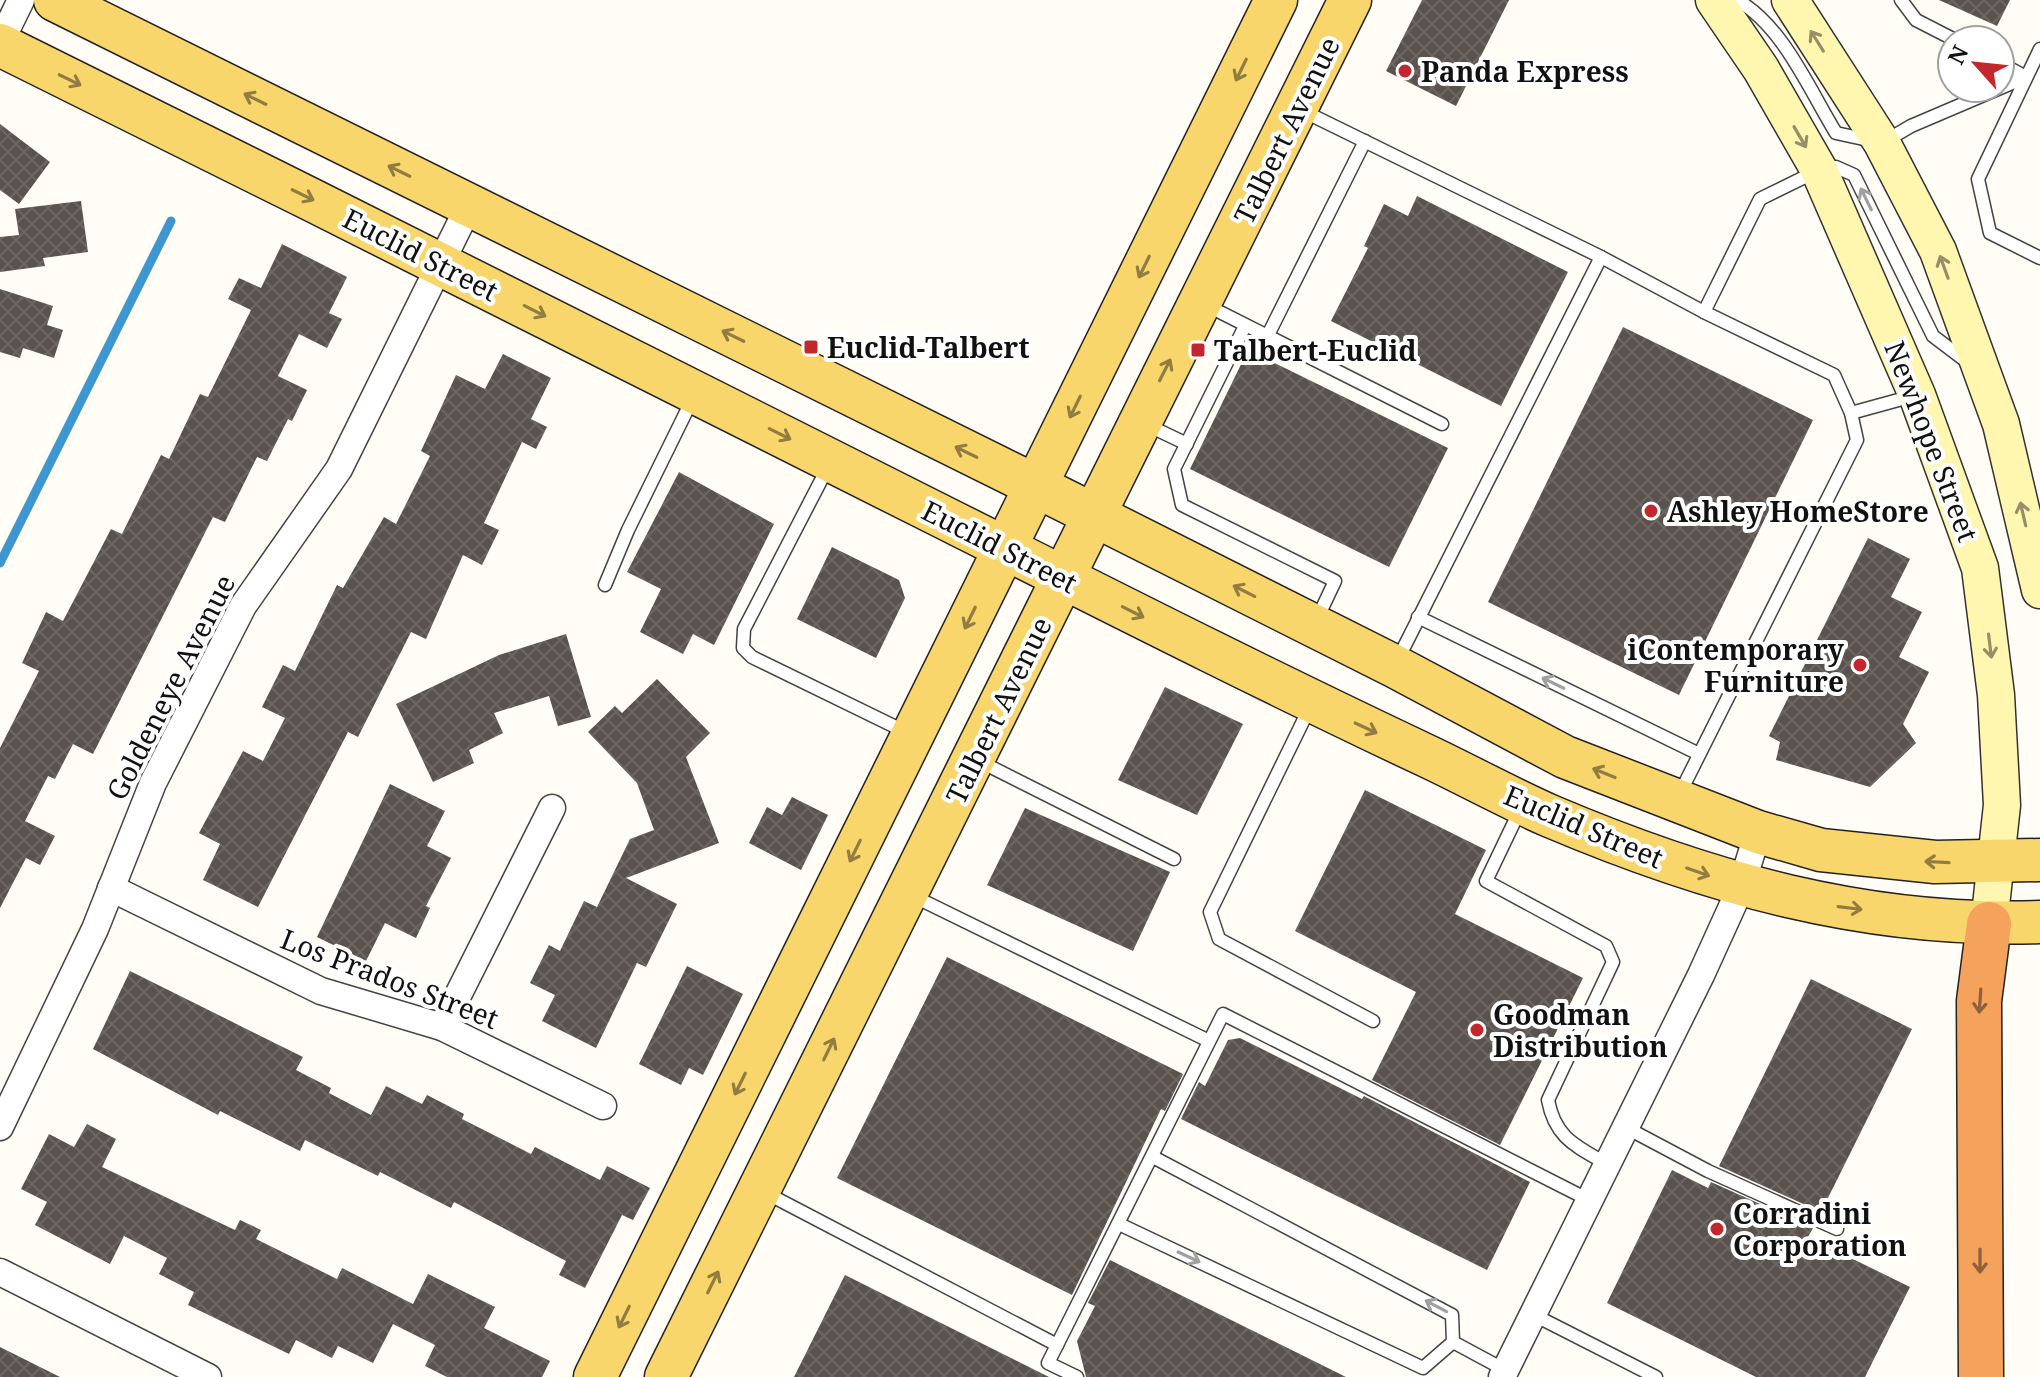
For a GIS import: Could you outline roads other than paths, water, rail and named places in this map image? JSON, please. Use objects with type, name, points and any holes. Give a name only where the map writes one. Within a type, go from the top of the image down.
[{"type":"highway","points":[[1981,1377],[1979,1001],[1989,924]]},
{"type":"main road","name":"Euclid Street","points":[[55,0],[1094,515],[1394,666],[1565,757],[1758,832],[1821,850],[1935,862],[2040,860]]},
{"type":"main road","points":[[595,1377],[1276,0]]},
{"type":"main road","name":"Talbert Avenue","points":[[666,1377],[1350,0]]},
{"type":"main road","name":"Euclid Street","points":[[0,44],[1063,578],[1524,803],[1656,858],[1741,887],[1830,906],[1989,924],[2040,922]]},
{"type":"street","points":[[0,44],[21,0]]},
{"type":"street","name":"Newhope Street","points":[[1714,0],[1761,69],[1819,170],[1917,395],[1980,568],[1996,695],[2002,805],[1989,924]]},
{"type":"street","name":"Newhope Street","points":[[1790,0],[1882,143],[1938,251],[2001,424],[2040,590]]},
{"type":"street","name":"Goldeneye Avenue","points":[[0,1127],[95,929],[153,783],[243,606],[339,469],[469,206]]},
{"type":"street","points":[[442,1027],[552,808]]},
{"type":"street","points":[[1504,1373],[1741,887],[1758,832]]},
{"type":"street","name":"Los Prados Street","points":[[111,888],[321,991],[442,1027],[603,1106]]},
{"type":"street","points":[[0,1272],[208,1377]]},
{"type":"lane","points":[[1737,0],[1754,10],[1790,57],[1836,133],[1882,143],[1911,126],[2026,77]]},
{"type":"lane","points":[[1901,0],[1916,20],[1936,30]]},
{"type":"lane","points":[[2039,51],[1978,179],[1990,233],[2040,258]]},
{"type":"lane","points":[[2016,72],[2026,77]]},
{"type":"lane","points":[[1297,108],[1834,375],[1851,413],[1857,440],[1677,800]]},
{"type":"lane","points":[[1267,337],[1365,141]]},
{"type":"lane","points":[[1704,312],[1760,199],[1819,170],[1836,167],[1854,175],[1933,336],[1985,376]]},
{"type":"lane","points":[[1394,666],[1601,257]]},
{"type":"lane","points":[[1200,302],[1442,424]]},
{"type":"lane","points":[[1245,326],[1174,469],[1182,505],[1335,581],[1313,626]]},
{"type":"lane","points":[[605,585],[628,530],[696,392]]},
{"type":"lane","points":[[1851,413],[1917,395]]},
{"type":"lane","points":[[1138,422],[1187,444]]},
{"type":"lane","points":[[832,460],[744,629],[743,648],[752,657],[912,736]]},
{"type":"lane","points":[[1418,617],[1699,754]]},
{"type":"lane","points":[[1312,702],[1210,912],[1219,939],[1373,1021]]},
{"type":"lane","points":[[974,758],[1174,859]]},
{"type":"lane","points":[[1524,803],[1486,881],[1606,946],[1613,962],[1548,1100],[1551,1120],[1567,1140],[1607,1164]]},
{"type":"lane","points":[[907,893],[1209,1041]]},
{"type":"lane","points":[[1077,1377],[1048,1363],[1223,1014],[1589,1200]]},
{"type":"lane","points":[[1625,1127],[1708,1171],[1837,1229]]},
{"type":"lane","points":[[1153,1157],[1452,1315],[1453,1342]]},
{"type":"lane","points":[[759,1189],[1057,1345]]},
{"type":"lane","points":[[1119,1224],[1423,1368],[1453,1342]]},
{"type":"lane","points":[[1532,1314],[1656,1377]]},
{"type":"lane","points":[[1453,1342],[1504,1373]]},
{"type":"waterway","points":[[0,563],[171,221]]},
{"type":"place","name":"Panda Express","points":[[1405,71]]},
{"type":"place","name":"Euclid-Talbert","points":[[811,347]]},
{"type":"place","name":"Talbert-Euclid","points":[[1198,350]]},
{"type":"place","name":"Ashley HomeStore","points":[[1651,511]]},
{"type":"place","name":"iContemporary Furniture","points":[[1860,665]]},
{"type":"place","name":"Goodman Distribution","points":[[1477,1030]]},
{"type":"place","name":"Corradini Corporation","points":[[1717,1229]]}]
